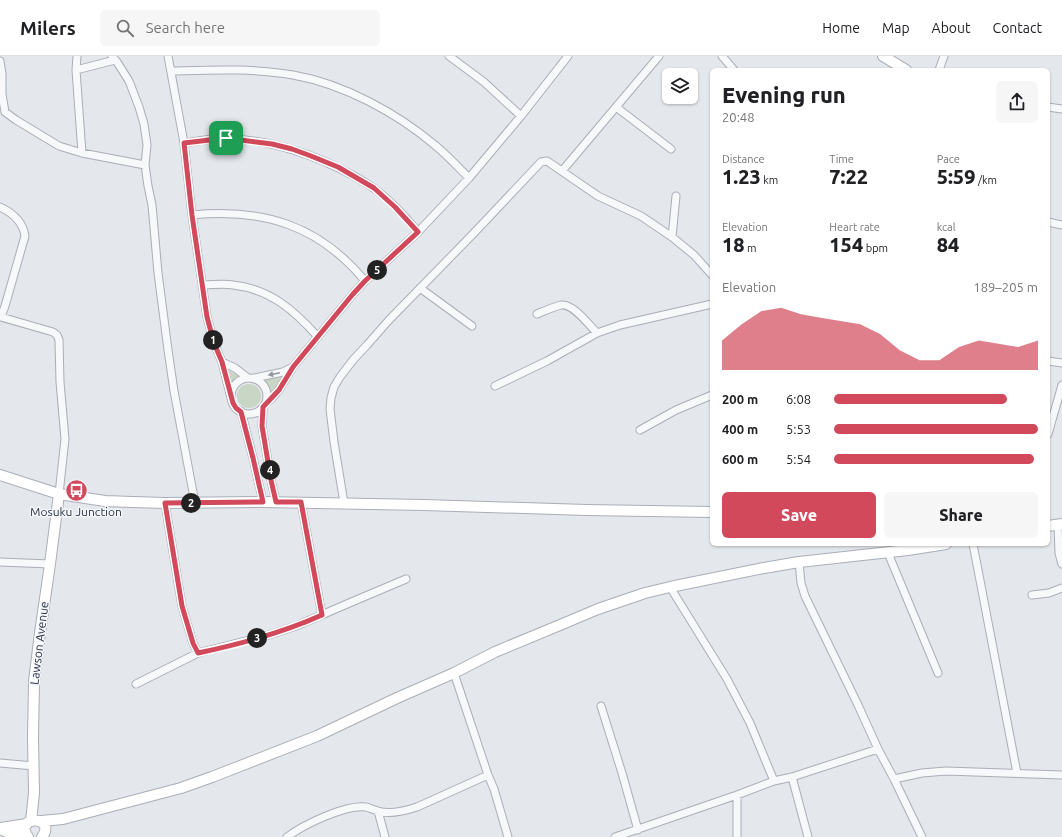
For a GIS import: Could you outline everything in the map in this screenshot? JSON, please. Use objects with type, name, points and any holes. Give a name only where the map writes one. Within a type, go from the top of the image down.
[{"type":"main road","points":[[886,57],[903,68]]},
{"type":"main road","points":[[0,475],[59,494],[105,500],[165,503],[301,502],[710,512]]},
{"type":"main road","name":"Lawson Avenue","points":[[28,837],[24,830],[40,827],[34,794],[34,681],[59,494]]},
{"type":"main road","points":[[0,829],[40,827],[63,819],[181,788],[206,779],[317,736],[454,673],[495,652],[598,609],[645,594],[670,587],[799,562],[888,553],[933,546]]},
{"type":"main road","points":[[0,829],[22,837]]},
{"type":"street","points":[[77,56],[76,70],[82,153]]},
{"type":"street","points":[[168,56],[172,71],[184,143],[192,215],[206,311],[214,343],[222,362],[233,403],[241,412],[247,413],[258,411],[272,398],[279,390],[293,367],[353,294],[418,232],[469,178],[566,57]]},
{"type":"street","points":[[449,56],[488,86],[520,116]]},
{"type":"street","points":[[562,171],[659,56]]},
{"type":"street","points":[[722,56],[732,68]]},
{"type":"street","points":[[940,68],[944,56]]},
{"type":"street","points":[[76,70],[114,58],[129,81],[144,124],[146,144],[145,165],[152,205],[158,273],[173,384],[195,502]]},
{"type":"street","points":[[0,61],[2,74],[2,111],[59,146],[82,153],[145,165]]},
{"type":"street","points":[[172,71],[226,69],[267,72],[293,75],[324,83],[345,91],[389,112],[408,124],[436,146],[469,178]]},
{"type":"street","points":[[616,107],[671,149]]},
{"type":"street","points":[[1050,107],[1062,109]]},
{"type":"street","points":[[184,143],[226,138],[251,141],[292,149],[325,161],[374,188],[395,207],[418,232]]},
{"type":"street","points":[[344,503],[330,409],[334,387],[353,360],[389,320],[541,162],[547,161],[598,196],[641,216],[672,237],[694,255],[710,273]]},
{"type":"street","points":[[672,237],[676,196]]},
{"type":"street","points":[[0,207],[18,219],[24,228],[25,236],[15,273],[0,317],[53,332],[57,335],[59,340],[60,382],[65,439],[59,494]]},
{"type":"street","points":[[192,215],[239,213],[286,223],[314,236],[336,251],[365,281]]},
{"type":"street","points":[[1050,222],[1062,225]]},
{"type":"street","points":[[202,286],[232,284],[260,291],[274,298],[290,309],[318,337]]},
{"type":"street","points":[[420,288],[472,326]]},
{"type":"street","points":[[495,386],[547,361],[597,333],[627,324],[710,304]]},
{"type":"street","points":[[537,314],[562,305],[569,307],[574,310],[597,333]]},
{"type":"street","points":[[1050,361],[1062,363]]},
{"type":"street","points":[[222,362],[259,381],[266,390],[267,396],[264,405],[262,426],[276,502]]},
{"type":"street","points":[[231,398],[234,386],[242,379],[283,372],[293,367]]},
{"type":"street","points":[[1050,427],[1062,385]]},
{"type":"street","points":[[640,430],[676,410],[710,396]]},
{"type":"street","points":[[241,412],[263,502]]},
{"type":"street","points":[[258,482],[271,480]]},
{"type":"street","points":[[301,502],[322,615]]},
{"type":"street","points":[[165,503],[182,606],[193,643],[198,653]]},
{"type":"street","points":[[1056,525],[1059,553],[1062,564]]},
{"type":"street","points":[[973,546],[1017,774]]},
{"type":"street","points":[[888,553],[938,672]]},
{"type":"street","points":[[0,562],[50,564]]},
{"type":"street","points":[[799,562],[801,583],[805,596],[858,705],[878,750],[922,837]]},
{"type":"street","points":[[136,684],[198,653],[269,636],[406,580]]},
{"type":"street","points":[[670,587],[727,679],[750,723],[774,782]]},
{"type":"street","points":[[1032,595],[1049,593],[1062,588]]},
{"type":"street","points":[[454,673],[494,790],[508,837]]},
{"type":"street","points":[[601,706],[638,830]]},
{"type":"street","points":[[614,837],[774,782],[878,750]]},
{"type":"street","points":[[0,763],[34,766]]},
{"type":"street","points":[[894,779],[922,773],[946,771],[1062,775]]},
{"type":"street","points":[[287,837],[319,819],[342,810],[365,807],[378,811],[405,811],[488,775]]},
{"type":"street","points":[[792,777],[808,837]]},
{"type":"street","points":[[737,795],[737,837]]},
{"type":"street","points":[[378,811],[385,837]]},
{"type":"green space","points":[[227,369],[240,377],[235,379],[231,384]]},
{"type":"green space","points":[[283,376],[270,397],[268,387],[262,379]]},
{"type":"green space","points":[[249,384],[258,387],[261,396],[258,405],[249,408],[240,405],[237,396],[240,387]]},
{"type":"place","name":"Mosuku Junction","points":[[76,490]]},
{"type":"route","points":[[226,138],[272,144],[292,149],[338,167],[382,194],[405,216],[418,232],[353,294],[293,367],[279,390],[263,407],[262,426],[276,502],[301,502],[322,615],[269,636],[198,653],[186,623],[182,606],[165,503],[263,502],[245,424],[241,412],[233,403],[222,362],[214,343],[207,317],[192,215],[184,143],[226,138]]}]
